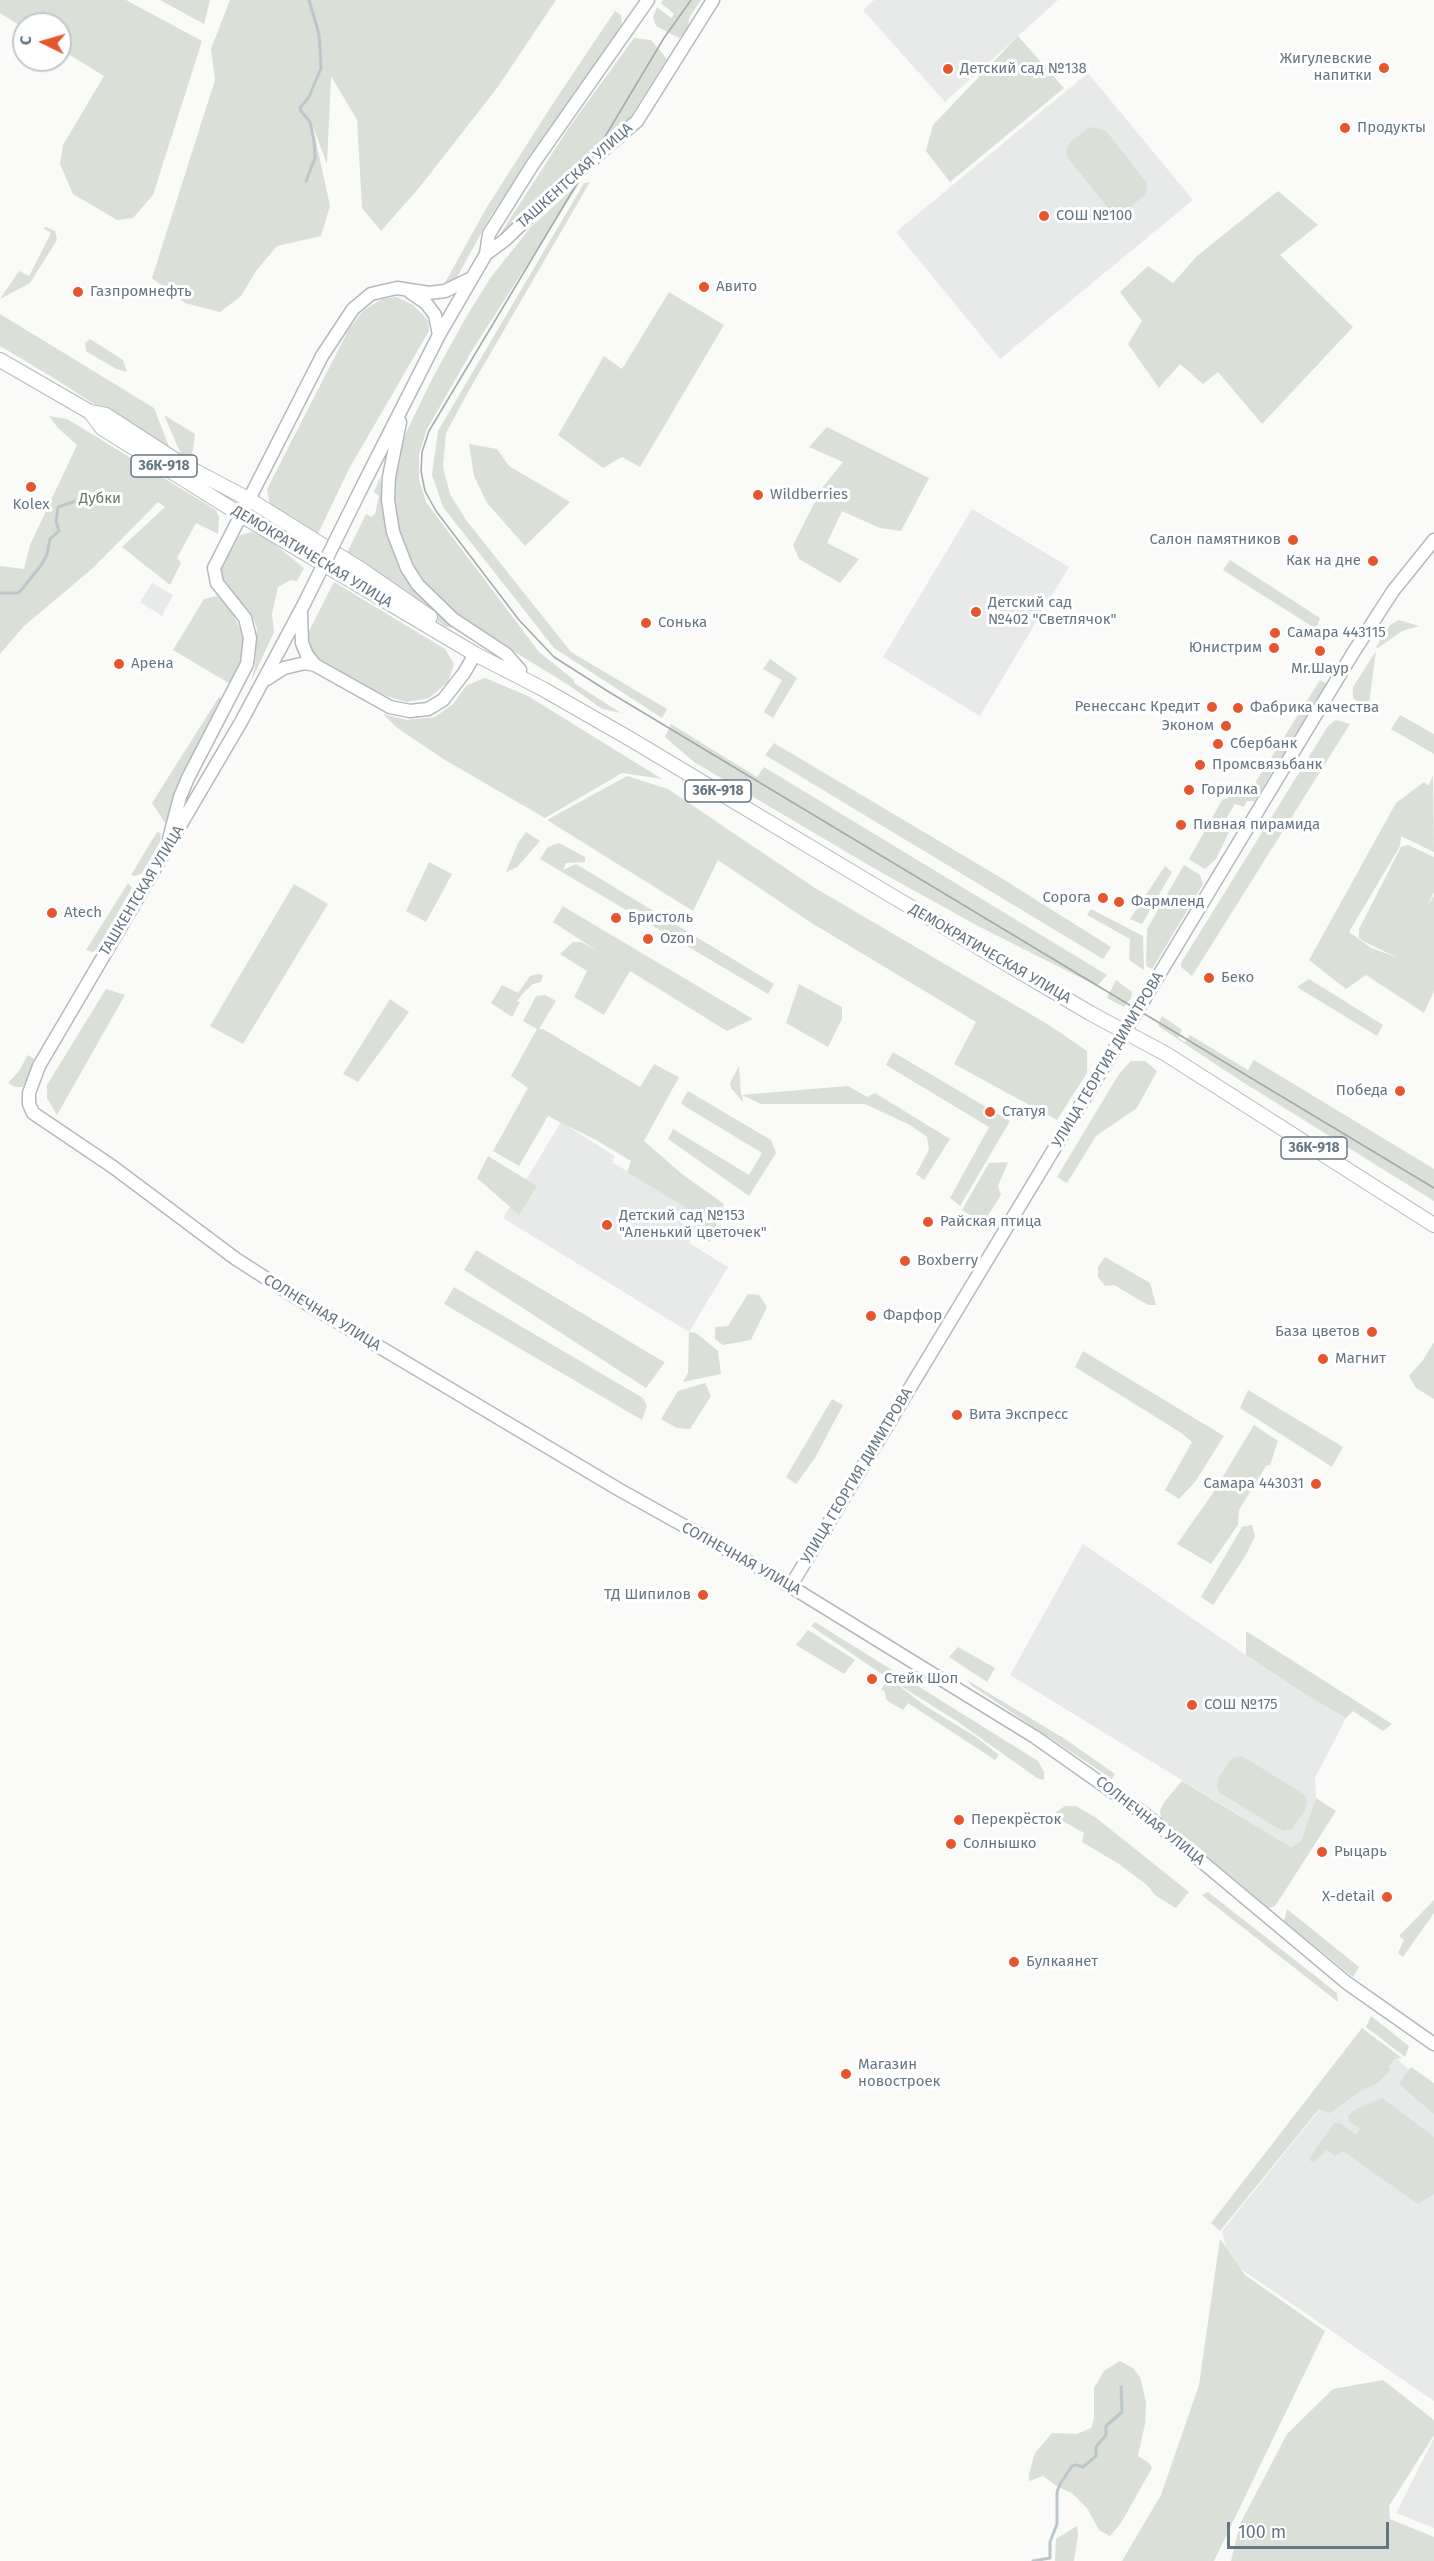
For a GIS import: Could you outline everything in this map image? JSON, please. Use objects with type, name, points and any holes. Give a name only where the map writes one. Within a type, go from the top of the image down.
[{"type":"main road","name":"ТАШКЕНТСКАЯ УЛИЦА","points":[[29,1104],[33,1080],[39,1066],[265,681],[407,396],[486,254],[489,234],[533,164],[648,0]]},
{"type":"main road","name":"ТАШКЕНТСКАЯ УЛИЦА","points":[[486,254],[505,240],[558,189],[637,121],[713,0]]},
{"type":"main road","points":[[167,849],[172,823],[188,778],[247,664],[250,638],[245,618],[217,583],[214,568],[322,356],[353,309],[370,294],[397,288],[429,293],[445,291],[472,278]]},
{"type":"main road","points":[[409,291],[426,303],[435,315],[439,335]]},
{"type":"main road","name":"ДЕМОКРАТИЧЕСКАЯ УЛИЦА","points":[[0,360],[90,412],[106,415],[180,463],[250,500],[362,570],[419,611],[520,670],[543,689]]},
{"type":"main road","points":[[407,396],[394,443],[389,477],[390,516],[397,545],[407,568],[430,599],[453,619],[506,654],[520,670]]},
{"type":"main road","name":"ДЕМОКРАТИЧЕСКАЯ УЛИЦА","points":[[90,412],[102,428],[241,515],[475,654],[543,689],[632,740],[1228,1093],[1434,1225]]},
{"type":"main road","name":"УЛИЦА ГЕОРГИЯ ДИМИТРОВА","points":[[790,1587],[1353,653],[1393,591],[1434,540]]},
{"type":"main road","points":[[303,606],[302,643],[306,655],[315,665],[390,707],[410,711],[428,709],[443,700],[464,673],[475,654]]},
{"type":"main road","points":[[265,681],[296,663],[315,665]]},
{"type":"main road","name":"СОЛНЕЧНАЯ УЛИЦА","points":[[29,1104],[33,1113],[41,1120],[113,1167],[182,1221],[262,1276],[618,1489],[790,1587],[1035,1737],[1101,1783],[1182,1845],[1347,1983],[1434,2044]]},
{"type":"shaded area","name":"Детский сад №138","points":[[874,0],[1058,0],[945,102],[863,10]]},
{"type":"shaded area","name":"СОШ №100","points":[[1088,73],[1193,200],[1000,359],[896,232]]},
{"type":"shaded area","name":"Детский сад №402 \"Светлячок\"","points":[[972,509],[1069,567],[980,716],[883,657]]},
{"type":"shaded area","points":[[152,583],[173,595],[162,616],[140,602]]},
{"type":"shaded area","name":"Детский сад №153 \"Аленький цветочек\"","points":[[561,1122],[615,1156],[612,1162],[703,1218],[689,1243],[728,1267],[689,1332],[503,1218]]},
{"type":"shaded area","name":"СОШ №175","points":[[1083,1544],[1246,1655],[1346,1718],[1315,1778],[1316,1798],[1301,1841],[1291,1847],[1010,1675]]},
{"type":"shaded area","points":[[1376,2039],[1406,2067],[1434,2085],[1434,2401],[1229,2261],[1222,2231]]},
{"type":"shaded area","points":[[1434,2438],[1434,2528],[1396,2513]]},
{"type":"green space","points":[[0,0],[126,0],[202,41],[153,195],[133,218],[117,220],[73,194],[60,164],[63,145],[104,76],[72,56],[72,12],[12,12],[12,20],[0,13]]},
{"type":"green space","points":[[160,0],[210,0],[204,24]]},
{"type":"green space","points":[[230,0],[556,0],[497,88],[419,188],[381,231],[362,208],[357,120],[331,76],[327,164],[313,127],[330,206],[321,236],[277,246],[256,271],[241,296],[220,312],[185,303],[152,278],[215,80],[211,49]]},
{"type":"green space","points":[[663,0],[701,0],[689,18],[688,31],[679,38],[656,26],[653,17],[657,7],[671,18],[674,14],[661,3]]},
{"type":"green space","points":[[615,11],[621,15],[622,27],[491,215],[455,281],[442,288],[487,207]]},
{"type":"green space","points":[[1018,36],[1064,88],[950,182],[926,151],[933,125]]},
{"type":"green space","points":[[634,38],[651,40],[667,59],[629,119],[542,194],[497,239],[568,129]]},
{"type":"green space","points":[[1090,127],[1106,131],[1147,183],[1146,194],[1119,214],[1109,209],[1067,157],[1066,151],[1070,142]]},
{"type":"green space","points":[[581,181],[471,352],[427,429],[419,454],[419,480],[426,502],[539,652],[574,680],[574,683],[621,713],[602,709],[451,610],[408,570],[390,505],[394,471],[405,435],[465,319],[491,277],[530,228]]},
{"type":"green space","points":[[590,182],[446,433],[443,467],[450,494],[466,520],[571,652],[667,709],[662,718],[554,648],[443,507],[432,475],[438,431],[584,183]]},
{"type":"green space","points":[[1278,191],[1318,225],[1280,255],[1353,327],[1262,424],[1218,372],[1203,384],[1180,364],[1159,388],[1128,344],[1142,321],[1120,292],[1148,266],[1173,283],[1197,256]]},
{"type":"green space","points":[[43,228],[55,231],[57,240],[30,283],[0,299],[19,271],[29,276],[51,233]]},
{"type":"green space","points":[[669,292],[724,325],[640,467],[622,457],[603,468],[558,435],[604,356],[622,369]]},
{"type":"green space","points":[[397,297],[413,305],[428,320],[429,331],[350,467],[315,540],[270,506],[267,489],[349,329],[364,310],[382,299]]},
{"type":"green space","points":[[0,314],[154,408],[172,454],[0,346]]},
{"type":"green space","points":[[90,339],[123,360],[127,372],[116,369],[86,351],[85,343]]},
{"type":"green space","points":[[164,415],[195,434],[191,464],[183,459]]},
{"type":"green space","name":"Дубки","points":[[49,416],[67,419],[216,510],[219,518],[218,534],[196,523],[177,558],[181,563],[170,585],[122,547],[165,507],[158,502],[93,568],[24,626],[0,654],[0,566],[24,569],[30,545],[77,445],[58,428]]},
{"type":"green space","points":[[827,427],[929,478],[901,531],[880,528],[842,511],[827,543],[859,559],[840,583],[799,559],[793,545],[822,488],[843,462],[809,447]]},
{"type":"green space","points":[[469,444],[497,449],[509,466],[570,502],[525,546],[487,503],[474,476]]},
{"type":"green space","points":[[380,477],[389,534],[396,558],[410,582],[429,605],[454,628],[446,627],[344,559],[366,514],[371,517],[375,514],[379,496],[374,492]]},
{"type":"green space","points":[[252,532],[268,539],[304,568],[297,581],[291,580],[278,587],[272,614],[274,632],[251,682],[255,666],[257,628],[251,613],[221,579],[221,568],[240,535]]},
{"type":"green space","points":[[1230,560],[1320,618],[1316,629],[1223,570]]},
{"type":"green space","points":[[334,582],[445,649],[454,664],[448,682],[429,698],[407,702],[379,694],[313,657],[308,648],[307,635]]},
{"type":"green space","points":[[217,596],[231,610],[243,635],[244,661],[237,688],[173,650],[204,599]]},
{"type":"green space","points":[[1399,620],[1419,626],[1402,631],[1378,648],[1376,647],[1390,625]]},
{"type":"green space","points":[[1376,651],[1369,703],[1363,714],[1360,703],[1353,698],[1353,687]]},
{"type":"green space","points":[[770,659],[797,678],[773,718],[764,712],[782,680],[763,669]]},
{"type":"green space","points":[[485,678],[528,696],[662,779],[622,773],[545,818],[445,760],[396,727],[383,714],[407,720],[435,717],[453,704],[467,685]]},
{"type":"green space","points":[[1320,680],[1328,684],[1280,762],[1269,761]]},
{"type":"green space","points":[[219,697],[225,701],[181,782],[165,823],[152,803]]},
{"type":"green space","points":[[1400,715],[1434,734],[1434,754],[1391,729]]},
{"type":"green space","points":[[1336,720],[1350,724],[1192,976],[1181,967],[1181,963],[1328,726]]},
{"type":"green space","points":[[671,724],[757,777],[764,767],[1107,975],[1097,986],[978,926],[877,870],[694,762],[665,737]]},
{"type":"green space","points":[[774,743],[998,876],[1111,947],[1103,959],[765,755]]},
{"type":"green space","points":[[1263,770],[1272,772],[1255,801],[1247,801],[1244,807],[1235,804],[1222,825],[1230,830],[1216,859],[1205,869],[1189,859],[1222,800],[1229,797],[1241,783],[1251,790]]},
{"type":"green space","points":[[627,776],[668,789],[815,888],[1049,1025],[1087,1051],[1087,1073],[1057,1120],[954,1064],[976,1022],[810,922],[718,860],[693,911],[547,820]]},
{"type":"green space","points":[[1433,776],[1434,852],[1401,836],[1400,846],[1349,932],[1371,948],[1398,958],[1363,941],[1359,938],[1359,929],[1401,847],[1408,845],[1434,857],[1434,892],[1427,906],[1434,896],[1434,991],[1424,1013],[1366,975],[1346,989],[1309,960],[1396,803],[1424,782],[1428,786]]},
{"type":"green space","points":[[157,832],[161,833],[160,842],[142,873],[136,876],[131,875]]},
{"type":"green space","points":[[526,832],[540,841],[517,867],[506,872],[518,843]]},
{"type":"green space","points":[[559,843],[585,857],[585,862],[566,863],[563,870],[576,864],[774,984],[768,994],[540,859],[548,847]]},
{"type":"green space","points":[[429,862],[452,874],[426,922],[406,911]]},
{"type":"green space","points":[[1184,865],[1200,875],[1203,884],[1152,969],[1146,966],[1147,929]]},
{"type":"green space","points":[[1165,866],[1172,872],[1142,924],[1130,919]]},
{"type":"green space","points":[[128,883],[132,888],[97,949],[93,952],[86,950]]},
{"type":"green space","points":[[294,884],[328,904],[243,1044],[210,1026]]},
{"type":"green space","points":[[563,906],[753,1019],[727,1031],[630,971],[604,1015],[574,997],[587,971],[560,954],[573,942],[581,942],[599,952],[553,922]]},
{"type":"green space","points":[[1091,909],[1143,936],[1144,970],[1129,960],[1130,939],[1087,915]]},
{"type":"green space","points":[[543,975],[541,982],[533,984],[524,992],[517,1001],[520,1002],[512,1017],[491,1003],[502,985],[518,993],[530,976]]},
{"type":"green space","points":[[1309,979],[1383,1025],[1377,1036],[1297,987]]},
{"type":"green space","points":[[1116,980],[1132,992],[1131,998],[1124,1007],[1107,998]]},
{"type":"green space","points":[[799,984],[842,1007],[842,1019],[828,1047],[786,1023]]},
{"type":"green space","points":[[106,989],[125,995],[57,1115],[47,1098],[47,1085]]},
{"type":"green space","points":[[545,995],[556,1001],[539,1029],[543,1029],[640,1087],[654,1064],[679,1077],[644,1141],[682,1174],[724,1204],[710,1242],[695,1233],[703,1218],[627,1172],[631,1161],[548,1116],[519,1166],[493,1151],[528,1088],[511,1076],[537,1029],[523,1021],[536,996]]},
{"type":"green space","points":[[390,999],[409,1012],[358,1082],[343,1074]]},
{"type":"green space","points":[[1162,1016],[1182,1030],[1178,1038],[1185,1042],[1190,1035],[1248,1070],[1254,1060],[1434,1169],[1434,1201],[1241,1081],[1158,1026]]},
{"type":"green space","points":[[893,1052],[1010,1121],[960,1206],[950,1198],[989,1127],[886,1065]]},
{"type":"green space","points":[[28,1055],[36,1060],[23,1087],[15,1087],[8,1083],[19,1071]]},
{"type":"green space","points":[[1131,1061],[1145,1061],[1157,1071],[1137,1108],[1096,1136],[1067,1183],[1057,1177],[1119,1074]]},
{"type":"green space","points":[[739,1066],[741,1095],[848,1086],[867,1097],[875,1093],[950,1139],[924,1180],[916,1174],[929,1150],[927,1137],[910,1125],[865,1104],[761,1104],[742,1095],[743,1102],[731,1088],[730,1083]]},
{"type":"green space","points":[[688,1091],[771,1140],[776,1153],[749,1196],[668,1139],[673,1129],[749,1175],[762,1153],[681,1103]]},
{"type":"green space","points":[[488,1156],[537,1186],[519,1215],[477,1178]]},
{"type":"green space","points":[[1008,1162],[998,1186],[1001,1195],[983,1223],[962,1210],[989,1163]]},
{"type":"green space","points":[[476,1250],[665,1362],[646,1388],[464,1270]]},
{"type":"green space","points":[[1105,1257],[1150,1283],[1156,1305],[1148,1305],[1114,1285],[1105,1286],[1098,1277],[1098,1267]]},
{"type":"green space","points":[[454,1287],[643,1398],[647,1406],[642,1420],[444,1304]]},
{"type":"green space","points":[[748,1294],[759,1295],[767,1307],[751,1340],[723,1345],[715,1339],[715,1327],[728,1326]]},
{"type":"green space","points":[[689,1332],[696,1333],[718,1351],[721,1374],[683,1382],[688,1373]]},
{"type":"green space","points":[[1434,1342],[1434,1399],[1416,1388],[1409,1376],[1423,1360]]},
{"type":"green space","points":[[1083,1351],[1224,1436],[1195,1482],[1179,1499],[1165,1490],[1192,1442],[1180,1432],[1075,1367]]},
{"type":"green space","points":[[705,1383],[711,1396],[690,1429],[677,1428],[661,1419],[678,1391]]},
{"type":"green space","points":[[1248,1390],[1343,1447],[1332,1467],[1240,1408]]},
{"type":"green space","points":[[832,1399],[843,1405],[815,1458],[796,1484],[786,1477]]},
{"type":"green space","points":[[1254,1425],[1278,1441],[1270,1465],[1266,1466],[1239,1510],[1238,1525],[1211,1564],[1177,1544],[1213,1493]]},
{"type":"green space","points":[[1252,1525],[1255,1536],[1246,1555],[1213,1605],[1201,1597],[1242,1527]]},
{"type":"green space","points":[[815,1622],[1038,1761],[1044,1772],[1044,1780],[1037,1778],[958,1722],[893,1681],[924,1705],[976,1737],[999,1755],[995,1760],[908,1703],[903,1710],[891,1703],[881,1689],[886,1683],[892,1681],[811,1626]]},
{"type":"green space","points":[[808,1630],[855,1660],[844,1674],[796,1645]]},
{"type":"green space","points":[[1246,1631],[1392,1724],[1383,1731],[1353,1711],[1346,1718],[1304,1693],[1246,1655]]},
{"type":"green space","points":[[958,1647],[995,1668],[987,1682],[949,1657]]},
{"type":"green space","points":[[967,1680],[1065,1739],[1115,1774],[1112,1779],[972,1686]]},
{"type":"green space","points":[[1242,1756],[1305,1795],[1307,1800],[1305,1810],[1292,1829],[1284,1831],[1279,1829],[1220,1793],[1217,1788],[1219,1777],[1232,1758]]},
{"type":"green space","points":[[1182,1781],[1291,1847],[1301,1841],[1316,1798],[1336,1811],[1275,1906],[1269,1908],[1161,1818],[1160,1810],[1165,1801]]},
{"type":"green space","points":[[1065,1806],[1076,1806],[1095,1817],[1189,1892],[1176,1908],[1156,1896],[1147,1885],[1119,1864],[1082,1842],[1084,1833],[1052,1815]]},
{"type":"green space","points":[[1208,1892],[1337,1993],[1338,2002],[1202,1895]]},
{"type":"green space","points":[[1434,1900],[1434,1913],[1403,1957],[1398,1953],[1404,1940],[1399,1936]]},
{"type":"green space","points":[[1287,1909],[1359,1967],[1353,1977],[1284,1921]]},
{"type":"green space","points":[[1371,2016],[1409,2046],[1405,2057],[1366,2027]]},
{"type":"green space","points":[[1362,2028],[1402,2058],[1395,2059],[1388,2067],[1391,2070],[1376,2084],[1359,2092],[1330,2113],[1319,2109],[1220,2231],[1211,2223]]},
{"type":"green space","points":[[1411,2067],[1434,2083],[1434,2114],[1399,2084]]},
{"type":"green space","points":[[1382,2098],[1434,2137],[1434,2194],[1418,2204],[1343,2151],[1335,2156],[1327,2150],[1313,2163],[1309,2159],[1334,2123],[1340,2123],[1356,2135],[1361,2129],[1349,2122],[1348,2116],[1354,2110]]},
{"type":"green space","points":[[1220,2239],[1245,2275],[1325,2331],[1214,2561],[1122,2561],[1161,2495],[1199,2385]]},
{"type":"green space","points":[[1120,2361],[1133,2368],[1140,2377],[1146,2402],[1145,2424],[1138,2456],[1148,2462],[1152,2468],[1121,2523],[1110,2536],[1099,2530],[1087,2508],[1072,2493],[1058,2487],[1043,2476],[1029,2481],[1029,2474],[1035,2453],[1052,2433],[1077,2434],[1091,2428],[1094,2419],[1094,2388],[1104,2371]]},
{"type":"green space","points":[[1383,2380],[1434,2420],[1434,2435],[1389,2506],[1390,2519],[1434,2537],[1434,2561],[1231,2561],[1240,2524],[1287,2434],[1333,2389]]},
{"type":"green space","points":[[1077,2526],[1074,2561],[1055,2561],[1056,2539]]},
{"type":"waterway","points":[[306,181],[315,158],[314,141],[310,122],[300,108],[309,97],[321,68],[319,34],[309,0]]},
{"type":"waterway","points":[[0,593],[18,593],[23,588],[42,564],[50,539],[59,531],[56,522],[58,507],[79,500]]},
{"type":"waterway","points":[[1033,2561],[1050,2558],[1050,2542],[1057,2524],[1057,2492],[1060,2484],[1072,2466],[1083,2467],[1096,2456],[1096,2447],[1106,2435],[1106,2426],[1122,2412],[1121,2387]]},
{"type":"tram line","points":[[691,0],[664,38],[429,431],[422,452],[421,471],[425,491],[436,511],[519,620],[554,657],[1434,1188]]},
{"type":"place","name":"Жигулевские напитки","points":[[1384,68]]},
{"type":"place","name":"Детский сад №138","points":[[948,69]]},
{"type":"place","name":"Продукты","points":[[1345,128]]},
{"type":"place","name":"СОШ №100","points":[[1044,216]]},
{"type":"place","name":"Авито","points":[[704,287]]},
{"type":"place","name":"Газпромнефть","points":[[78,292]]},
{"type":"place","name":"Kolex","points":[[31,487]]},
{"type":"place","name":"Wildberries","points":[[758,495]]},
{"type":"place","name":"Салон памятников","points":[[1293,540]]},
{"type":"place","name":"Как на дне","points":[[1373,561]]},
{"type":"place","name":"Детский сад №402 \"Светлячок\"","points":[[976,612]]},
{"type":"place","name":"Сонька","points":[[646,623]]},
{"type":"place","name":"Самара 443115","points":[[1275,633]]},
{"type":"place","name":"Юнистрим","points":[[1274,648]]},
{"type":"place","name":"Mr.Шаур","points":[[1320,651]]},
{"type":"place","name":"Арена","points":[[119,664]]},
{"type":"place","name":"Ренессанс Кредит","points":[[1212,707]]},
{"type":"place","name":"Фабрика качества","points":[[1238,708]]},
{"type":"place","name":"Эконом","points":[[1226,726]]},
{"type":"place","name":"Сбербанк","points":[[1218,744]]},
{"type":"place","name":"Промсвязьбанк","points":[[1200,765]]},
{"type":"place","name":"Горилка","points":[[1189,790]]},
{"type":"place","name":"Пивная пирамида","points":[[1181,825]]},
{"type":"place","name":"Сорога","points":[[1103,898]]},
{"type":"place","name":"Фармленд","points":[[1119,902]]},
{"type":"place","name":"Atech","points":[[52,913]]},
{"type":"place","name":"Бристоль","points":[[616,918]]},
{"type":"place","name":"Ozon","points":[[648,939]]},
{"type":"place","name":"Беко","points":[[1209,978]]},
{"type":"place","name":"Победа","points":[[1400,1091]]},
{"type":"place","name":"Статуя","points":[[990,1112]]},
{"type":"place","name":"Райская птица","points":[[928,1222]]},
{"type":"place","name":"Детский сад №153 \"Аленький цветочек\"","points":[[607,1225]]},
{"type":"place","name":"Boxberry","points":[[905,1261]]},
{"type":"place","name":"Фарфор","points":[[871,1316]]},
{"type":"place","name":"База цветов","points":[[1372,1332]]},
{"type":"place","name":"Магнит","points":[[1323,1359]]},
{"type":"place","name":"Вита Экспресс","points":[[957,1415]]},
{"type":"place","name":"Самара 443031","points":[[1316,1484]]},
{"type":"place","name":"ТД Шипилов","points":[[703,1595]]},
{"type":"place","name":"Стейк Шоп","points":[[872,1679]]},
{"type":"place","name":"СОШ №175","points":[[1192,1705]]},
{"type":"place","name":"Перекрёсток","points":[[959,1820]]},
{"type":"place","name":"Солнышко","points":[[951,1844]]},
{"type":"place","name":"Рыцарь","points":[[1322,1852]]},
{"type":"place","name":"X-detail","points":[[1387,1897]]},
{"type":"place","name":"Булкаянет","points":[[1014,1962]]},
{"type":"place","name":"Магазин новостроек","points":[[846,2074]]}]
